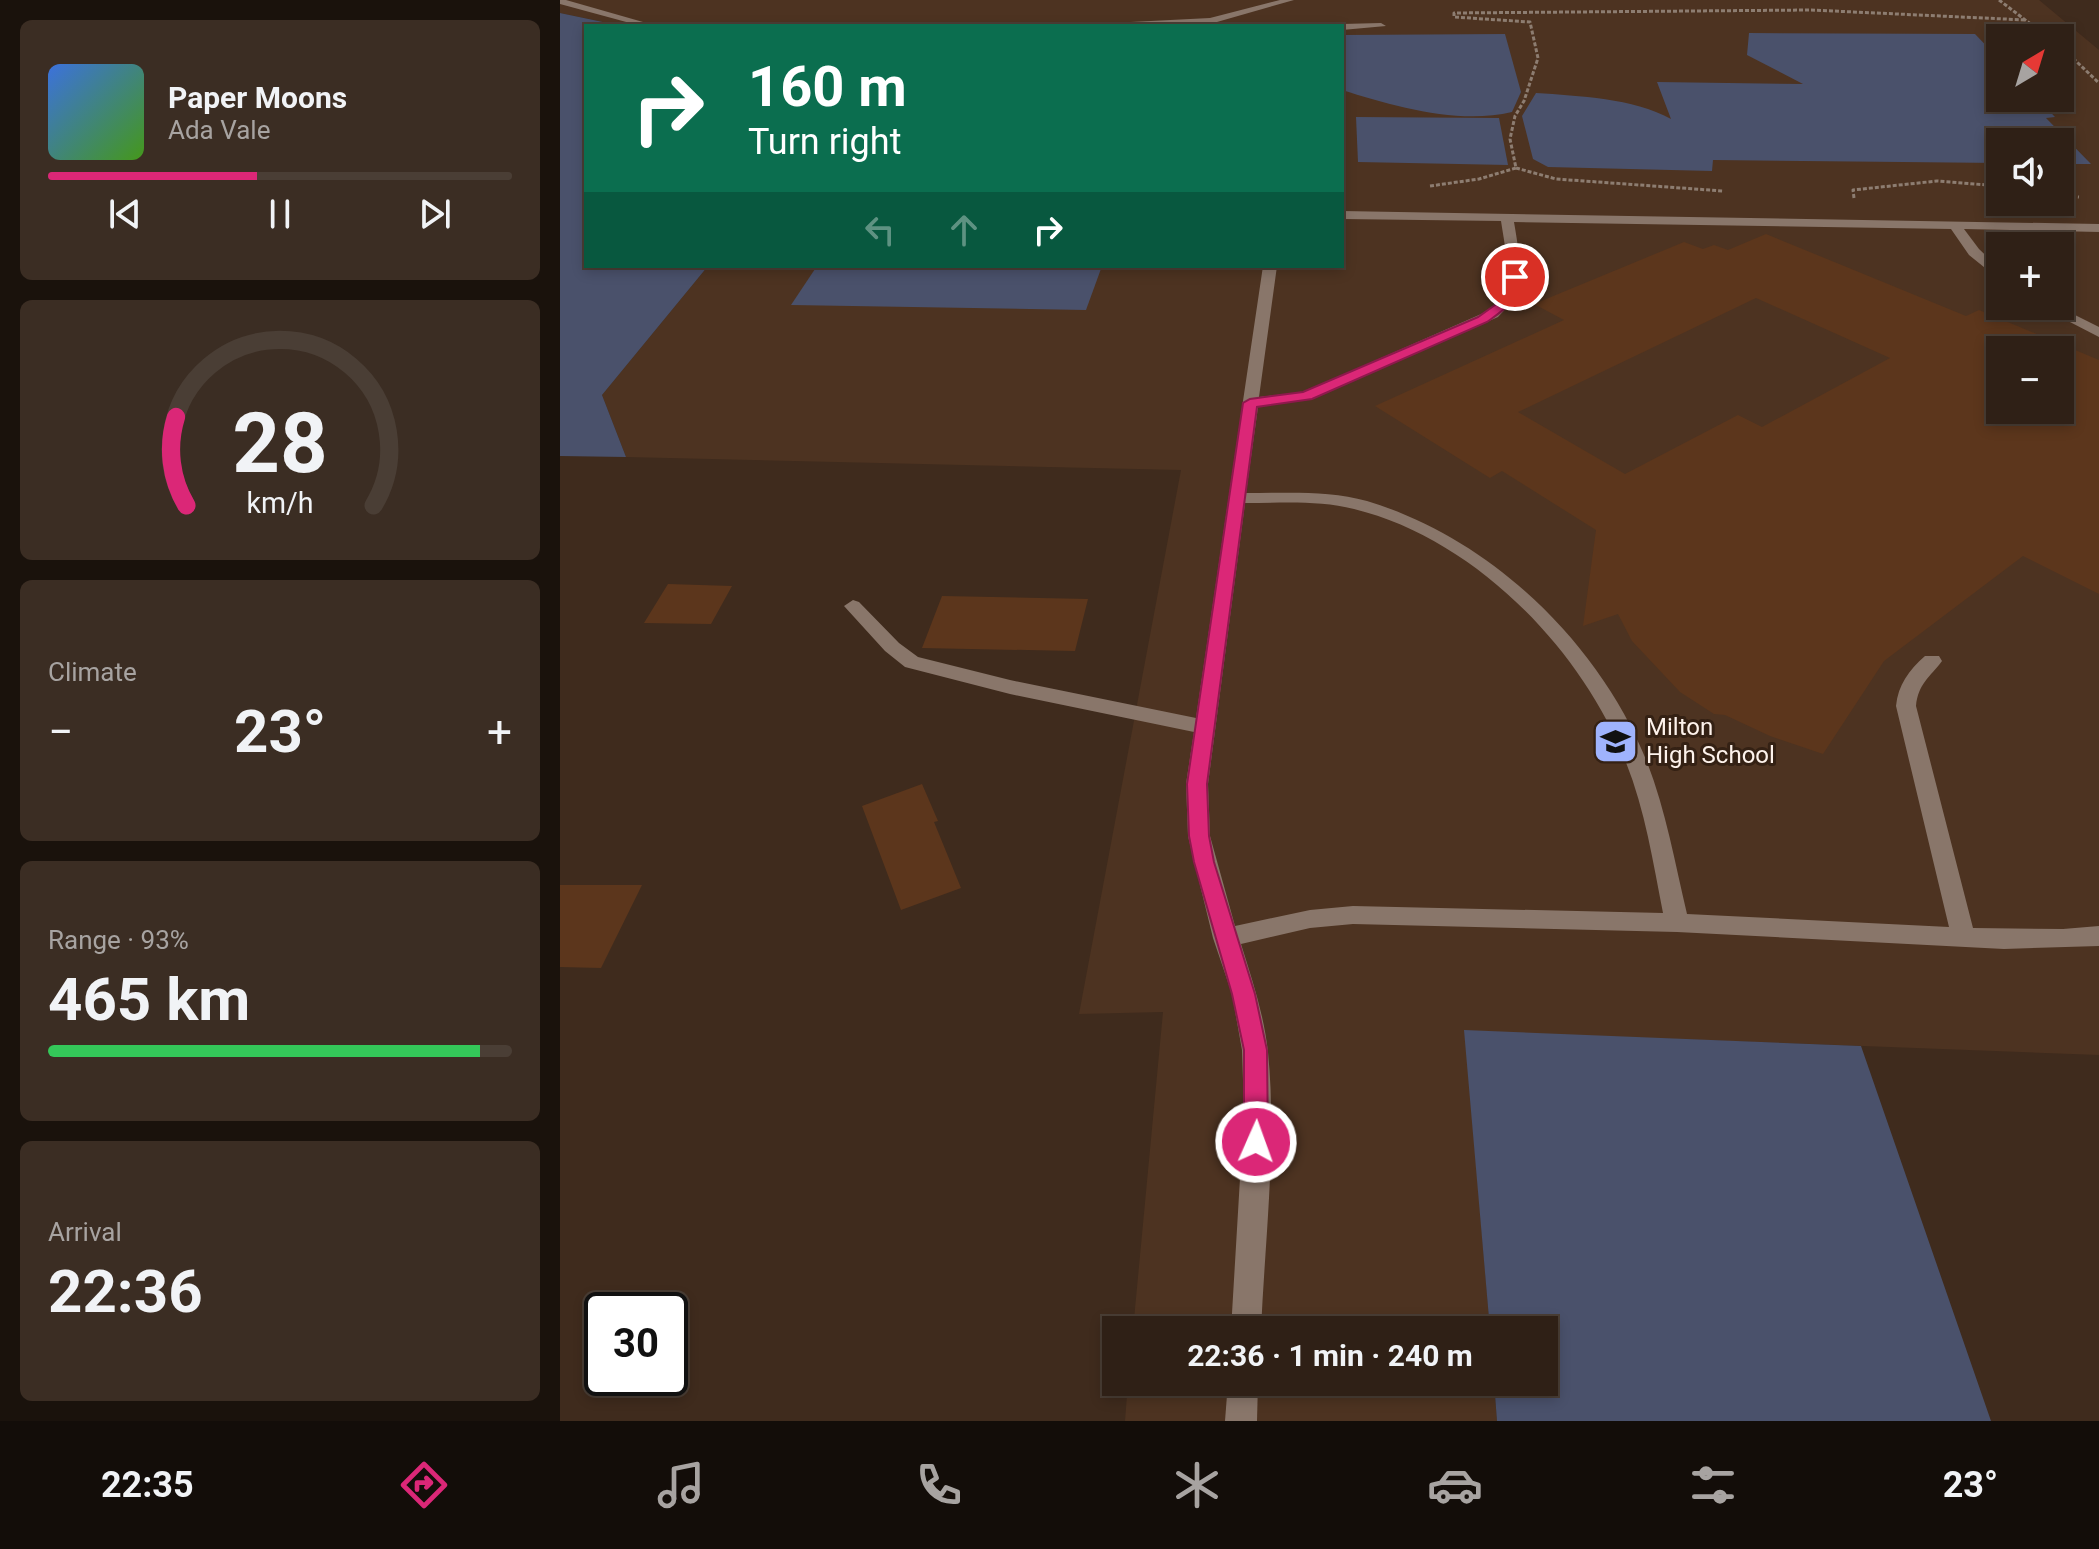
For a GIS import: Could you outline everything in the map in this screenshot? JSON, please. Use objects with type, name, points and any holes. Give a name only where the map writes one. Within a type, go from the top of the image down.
[{"type":"street","points":[[1151,24],[1210,21],[1290,0]]},
{"type":"street","points":[[560,1],[645,24]]},
{"type":"street","points":[[1344,27],[1381,26]]},
{"type":"street","points":[[1344,215],[2099,228]]},
{"type":"street","points":[[1250,403],[1307,396],[1493,314],[1507,302],[1513,289],[1507,218]]},
{"type":"street","points":[[1954,225],[1986,263]]},
{"type":"street","points":[[1247,1316],[1257,1078],[1251,1022],[1225,938],[1199,836],[1197,784],[1270,268]]},
{"type":"street","points":[[2073,320],[2099,333]]},
{"type":"street","points":[[1239,498],[1343,501],[1388,514],[1454,549],[1523,599],[1570,648],[1589,674],[1606,699],[1635,758],[1654,819],[1677,923]]},
{"type":"street","points":[[853,606],[892,647],[912,662],[1010,687],[1204,727]]},
{"type":"street","points":[[1932,661],[1915,676],[1906,696],[1906,706],[1963,936]]},
{"type":"street","points":[[1225,938],[1310,919],[1353,915],[1677,923],[2063,939],[2099,936]]},
{"type":"street","points":[[1241,1421],[1242,1396]]},
{"type":"path","points":[[1999,0],[2031,24]]},
{"type":"path","points":[[1426,187],[1479,179],[1516,168],[1510,139],[1515,116],[1524,101],[1538,58],[1530,22],[1454,17],[1454,13],[1822,10],[2026,20]]},
{"type":"path","points":[[2074,59],[2099,83]]},
{"type":"path","points":[[1855,203],[1853,190],[1937,181],[1986,185]]},
{"type":"shaded area","name":"Milton High School","points":[[560,0],[2039,0],[2068,24],[1986,24],[1986,112],[2074,112],[2074,29],[2099,50],[2099,1055],[1465,1031],[1489,1316],[1134,1316],[1163,1012],[1079,1014],[1181,470],[626,457],[602,395],[706,268],[1344,268],[1344,24],[612,24],[560,13]]},
{"type":"shaded area","points":[[560,13],[612,24],[584,24],[584,268],[706,268],[602,395],[626,457],[560,456]]},
{"type":"shaded area","points":[[1749,33],[1975,34],[1986,45],[1986,112],[2050,112],[2055,117],[2046,118],[2056,128],[1986,128],[1986,163],[1713,160],[1712,171],[1548,167],[1533,159],[1522,116],[1536,93],[1623,102],[1671,119],[1657,82],[1803,84],[1747,55]]},
{"type":"shaded area","points":[[1505,34],[1521,92],[1512,112],[1470,116],[1426,112],[1344,91],[1344,35]]},
{"type":"shaded area","points":[[1356,117],[1499,118],[1508,165],[1358,162]]},
{"type":"shaded area","points":[[2074,147],[2091,164],[2074,164]]},
{"type":"shaded area","points":[[816,268],[1101,268],[1086,310],[791,305]]},
{"type":"shaded area","points":[[1464,1030],[1861,1046],[1991,1421],[1497,1421],[1495,1396],[1558,1396],[1558,1316],[1489,1316]]},
{"type":"shaded area","points":[[1127,1396],[1495,1396],[1497,1421],[1125,1421]]},
{"type":"building","points":[[1766,234],[1966,316],[1979,310],[1986,313],[1986,320],[2003,320],[2041,336],[1986,336],[1986,424],[2074,424],[2074,350],[2099,360],[2099,594],[2023,556],[1884,661],[1823,754],[1770,736],[1725,715],[1714,714],[1680,692],[1632,641],[1618,614],[1583,626],[1596,530],[1502,471],[1490,478],[1375,406],[1564,320],[1534,304],[1684,242],[1703,249],[1714,245],[1728,250]],"holes":[[[1756,298],[1890,358],[1762,427],[1738,415],[1625,474],[1518,412]]]},
{"type":"building","points":[[668,584],[732,586],[711,624],[644,623]]},
{"type":"building","points":[[942,596],[1088,599],[1075,651],[922,648]]},
{"type":"building","points":[[922,784],[961,888],[901,910],[862,806]]},
{"type":"building","points":[[560,885],[642,885],[601,968],[560,967]]},
{"type":"place","name":"Milton High School","points":[[1615,741]]},
{"type":"route","points":[[1256,1142],[1257,1078],[1251,1022],[1204,862],[1197,811],[1199,758],[1239,498],[1250,403],[1307,396],[1483,319],[1507,302],[1515,277]]}]
